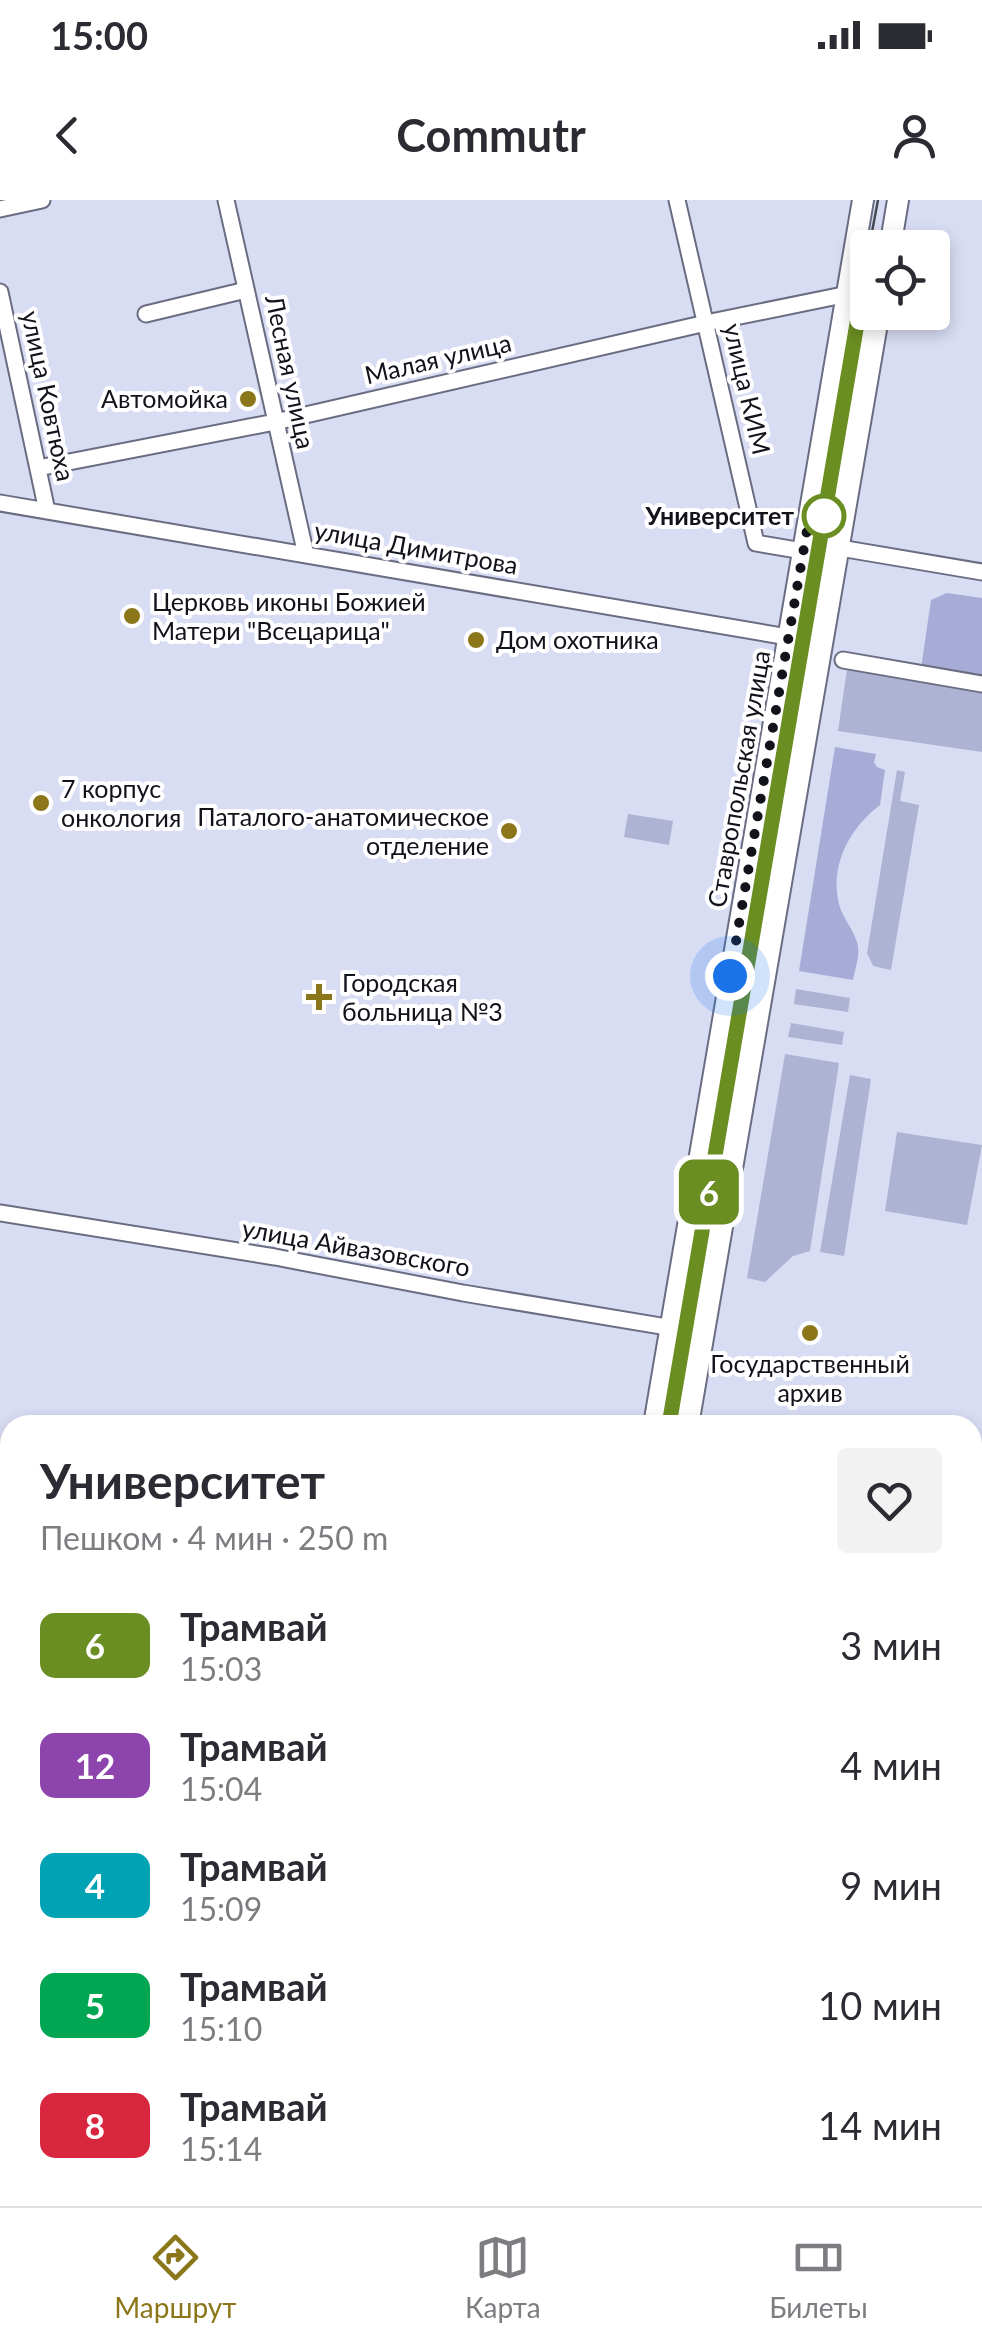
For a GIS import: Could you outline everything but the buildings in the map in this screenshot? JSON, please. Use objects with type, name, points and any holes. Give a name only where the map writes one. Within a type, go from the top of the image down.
[{"type":"main road","name":"Ставропольская улица","points":[[656,1415],[863,200]]},
{"type":"main road","points":[[893,230],[898,200]]},
{"type":"main road","points":[[690,1415],[877,330]]},
{"type":"street","points":[[0,209],[42,200]]},
{"type":"street","name":"Лесная улица","points":[[226,200],[306,555]]},
{"type":"street","name":"улица КИМ","points":[[678,200],[756,543],[803,552]]},
{"type":"street","points":[[146,314],[246,290]]},
{"type":"street","name":"улица Ковтюха","points":[[0,292],[47,511]]},
{"type":"street","name":"Малая улица","points":[[38,468],[275,422],[848,294]]},
{"type":"street","name":"улица Димитрова","points":[[0,503],[824,643]]},
{"type":"street","points":[[840,548],[982,572]]},
{"type":"street","points":[[843,660],[982,684]]},
{"type":"street","name":"улица Айвазовского","points":[[0,1212],[704,1334]]},
{"type":"shaded area","points":[[947,593],[982,598],[982,693],[919,682],[931,600]]},
{"type":"shaded area","points":[[847,669],[982,693],[982,752],[838,731]]},
{"type":"shaded area","points":[[835,747],[876,754],[874,762],[885,770],[880,805],[845,846],[838,872],[839,906],[858,946],[853,980],[799,971]]},
{"type":"shaded area","points":[[897,770],[905,772],[900,801],[919,805],[891,970],[873,966],[867,953]]},
{"type":"shaded area","points":[[628,814],[673,821],[669,845],[624,837]]},
{"type":"shaded area","points":[[796,989],[850,998],[848,1012],[794,1004]]},
{"type":"shaded area","points":[[791,1023],[844,1032],[842,1045],[788,1037]]},
{"type":"shaded area","points":[[785,1054],[839,1063],[810,1251],[793,1256],[765,1282],[747,1278]]},
{"type":"shaded area","points":[[850,1075],[871,1079],[844,1256],[820,1252]]},
{"type":"shaded area","points":[[897,1132],[982,1145],[967,1225],[885,1211]]},
{"type":"tram line","points":[[872,230],[878,200]]},
{"type":"tram line","points":[[671,1415],[856,330]]},
{"type":"tram line","name":"6","points":[[671,1415],[856,330]]},
{"type":"place","name":"Автомойка","points":[[248,399]]},
{"type":"place","name":"Университет","points":[[824,516]]},
{"type":"place","name":"Церковь иконы Божией Матери \"Всецарица\"","points":[[132,616]]},
{"type":"place","name":"Дом охотника","points":[[476,640]]},
{"type":"place","name":"7 корпус онкология","points":[[41,803]]},
{"type":"place","name":"Паталого-анатомическое отделение","points":[[509,831]]},
{"type":"place","name":"Городская больница №3","points":[[319,997]]},
{"type":"place","name":"Государственный архив","points":[[810,1333]]},
{"type":"route","points":[[730,976],[810,513],[824,516]]}]
